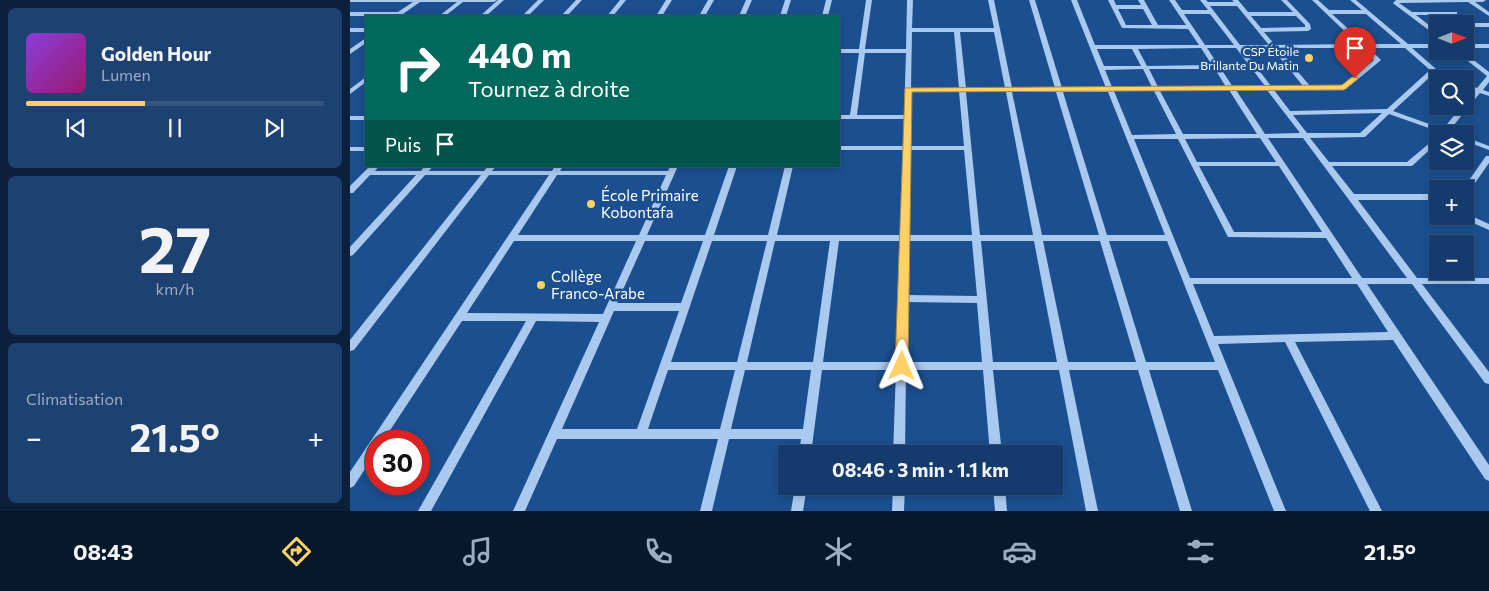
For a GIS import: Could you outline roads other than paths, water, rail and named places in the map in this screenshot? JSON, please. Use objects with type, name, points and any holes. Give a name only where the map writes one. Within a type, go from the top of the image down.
[{"type":"street","points":[[350,0],[494,0]]},
{"type":"street","points":[[350,14],[399,15],[419,0]]},
{"type":"street","points":[[443,15],[462,0]]},
{"type":"street","points":[[485,15],[502,0]]},
{"type":"street","points":[[526,15],[541,0]]},
{"type":"street","points":[[565,15],[579,0]]},
{"type":"street","points":[[611,15],[623,0]]},
{"type":"street","points":[[659,15],[669,0]]},
{"type":"street","points":[[703,15],[711,0]]},
{"type":"street","points":[[742,15],[749,0]]},
{"type":"street","points":[[783,15],[788,0]]},
{"type":"street","points":[[825,15],[829,0]]},
{"type":"street","points":[[853,118],[869,0]]},
{"type":"street","points":[[900,445],[910,0]]},
{"type":"street","points":[[991,0],[1092,511]]},
{"type":"street","points":[[1032,0],[1186,511]]},
{"type":"street","points":[[1074,0],[1280,511]]},
{"type":"street","points":[[1111,0],[1124,27],[1190,27]]},
{"type":"street","points":[[1141,0],[1156,27]]},
{"type":"street","points":[[1172,0],[1489,475]]},
{"type":"street","points":[[1260,30],[1308,29],[1308,25],[1284,0]]},
{"type":"street","points":[[908,90],[1344,88],[1378,60],[1315,0]]},
{"type":"street","points":[[1353,0],[1434,70]]},
{"type":"street","points":[[1468,0],[1489,14]]},
{"type":"street","points":[[1429,29],[1395,2],[1483,0]]},
{"type":"street","points":[[1205,2],[1236,2],[1308,88]]},
{"type":"street","points":[[1205,2],[1489,380]]},
{"type":"street","points":[[1115,7],[1145,7]]},
{"type":"street","points":[[1180,12],[1212,12]]},
{"type":"street","points":[[1328,12],[1367,12]]},
{"type":"street","points":[[1410,14],[1455,13]]},
{"type":"street","points":[[1246,14],[1297,14]]},
{"type":"street","points":[[1424,25],[1429,25]]},
{"type":"street","points":[[1474,25],[1489,25]]},
{"type":"street","points":[[350,30],[365,30]]},
{"type":"street","points":[[910,30],[997,30]]},
{"type":"street","points":[[957,30],[995,445]]},
{"type":"street","points":[[350,51],[365,41]]},
{"type":"street","points":[[1092,46],[1429,46]]},
{"type":"street","points":[[1134,46],[1231,235],[1328,235]]},
{"type":"street","points":[[1474,46],[1489,46]]},
{"type":"street","points":[[350,51],[365,51]]},
{"type":"street","points":[[840,51],[909,51]]},
{"type":"street","points":[[1452,125],[1489,76],[1469,60]]},
{"type":"street","points":[[1101,68],[1217,67]]},
{"type":"street","points":[[1129,137],[1362,135],[1429,75]]},
{"type":"street","points":[[350,92],[365,80]]},
{"type":"street","points":[[1474,89],[1489,94]]},
{"type":"street","points":[[1288,113],[1388,111],[1429,127]]},
{"type":"street","points":[[350,118],[365,118]]},
{"type":"street","points":[[840,118],[907,118]]},
{"type":"street","points":[[1474,142],[1489,148]]},
{"type":"street","points":[[1327,164],[1409,164],[1429,146]]},
{"type":"street","points":[[840,148],[968,148]]},
{"type":"street","points":[[350,149],[365,149]]},
{"type":"street","points":[[1473,180],[1489,158]]},
{"type":"street","points":[[1195,164],[1281,164]]},
{"type":"street","points":[[350,191],[374,167]]},
{"type":"street","points":[[350,253],[427,167]]},
{"type":"street","points":[[641,434],[733,167]]},
{"type":"street","points":[[706,511],[789,167]]},
{"type":"street","points":[[368,173],[489,170],[673,170],[519,511]]},
{"type":"street","points":[[350,347],[489,170]]},
{"type":"street","points":[[385,430],[557,170]]},
{"type":"street","points":[[1352,197],[1429,197]]},
{"type":"street","points":[[1474,220],[1489,227]]},
{"type":"street","points":[[512,238],[1170,238]]},
{"type":"street","points":[[806,445],[835,238]]},
{"type":"street","points":[[1187,281],[1489,281]]},
{"type":"street","points":[[903,298],[982,300]]},
{"type":"street","points":[[611,307],[684,307]]},
{"type":"street","points":[[459,317],[606,318]]},
{"type":"street","points":[[424,511],[532,317]]},
{"type":"street","points":[[1211,340],[1396,336]]},
{"type":"street","points":[[1288,338],[1376,511]]},
{"type":"street","points":[[664,366],[1222,366]]},
{"type":"street","points":[[554,434],[808,434]]},
{"type":"street","points":[[350,482],[365,460]]},
{"type":"street","points":[[797,511],[800,495]]},
{"type":"street","points":[[898,511],[899,495]]},
{"type":"street","points":[[1000,495],[1002,511]]},
{"type":"place","name":"CSP Étoile Brillante Du Matin","points":[[1309,58]]},
{"type":"place","name":"École Primaire Kobontafa","points":[[591,204]]},
{"type":"place","name":"Collège Franco-Arabe","points":[[541,285]]}]
